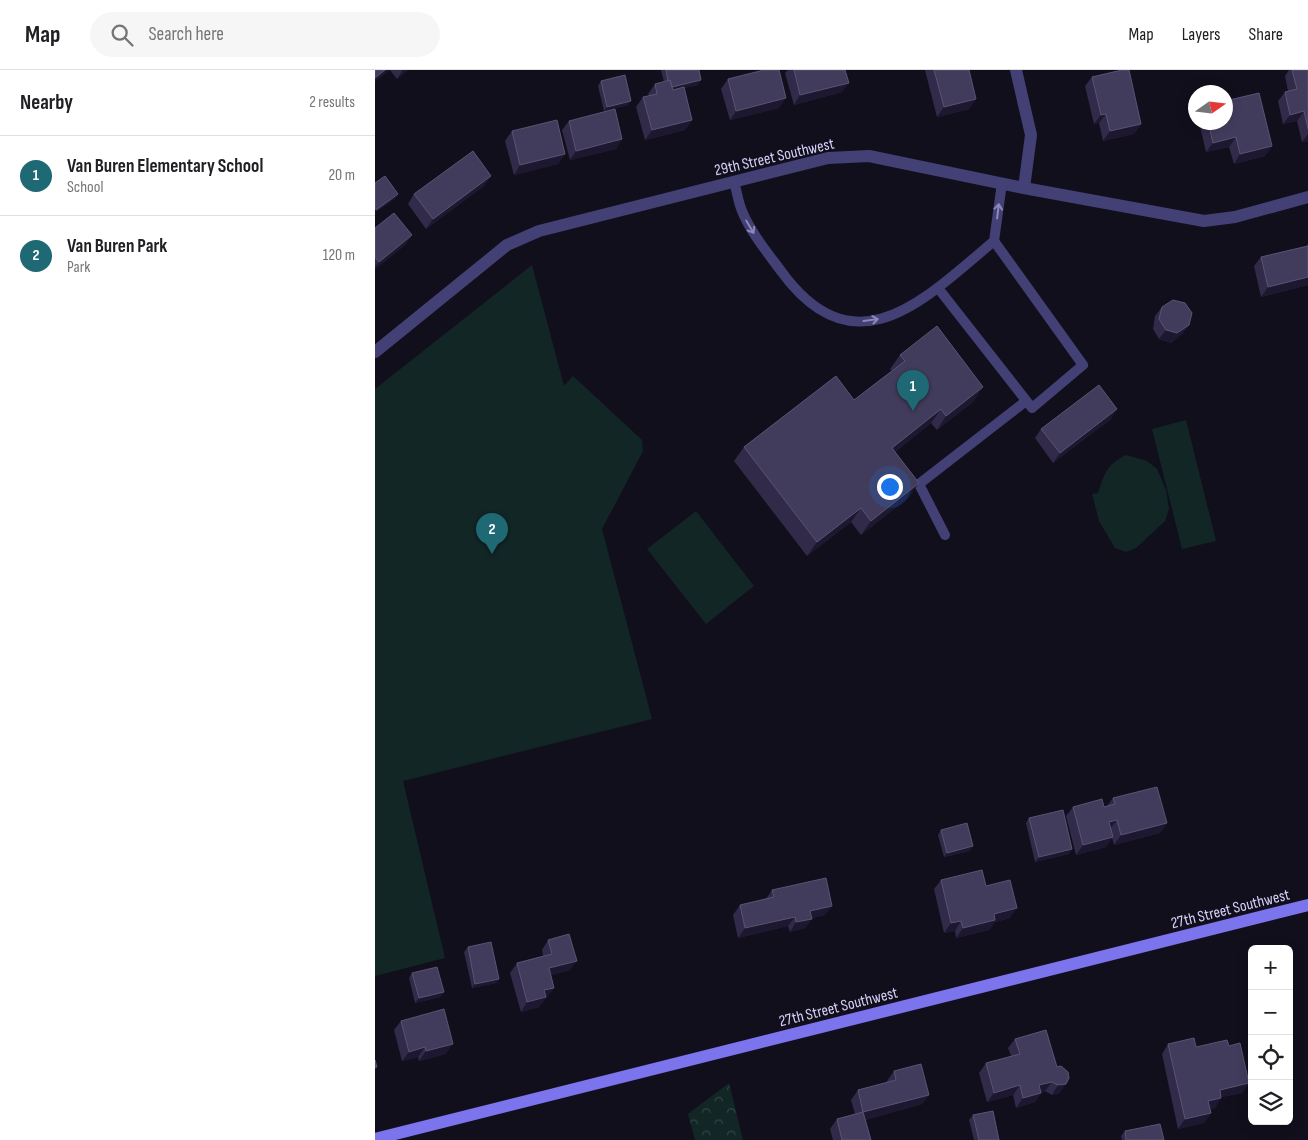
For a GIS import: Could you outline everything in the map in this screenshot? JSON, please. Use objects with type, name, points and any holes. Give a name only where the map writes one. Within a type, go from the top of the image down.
[{"type":"street","points":[[1015,70],[1031,135],[1024,188]]},
{"type":"street","name":"29th Street Southwest","points":[[375,352],[507,245],[539,231],[828,158],[869,156],[1024,188],[1204,221],[1235,216],[1308,197]]},
{"type":"street","name":"27th Street Southwest","points":[[375,1139],[1308,905]]},
{"type":"lane","points":[[734,182],[741,209],[748,224],[785,277],[803,298],[819,310],[837,318],[854,322],[890,316],[907,309],[938,288],[995,242]]},
{"type":"lane","points":[[938,288],[1032,408],[1083,364],[995,242],[1002,183]]},
{"type":"lane","points":[[945,535],[919,484],[1027,401]]},
{"type":"green space","points":[[532,265],[564,386],[573,376],[642,440],[643,451],[602,529],[652,719],[403,781],[445,958],[375,976],[375,389]]},
{"type":"green space","points":[[1186,420],[1216,541],[1182,549],[1152,429]]},
{"type":"green space","points":[[1126,455],[1147,461],[1157,469],[1166,490],[1169,509],[1165,521],[1136,548],[1126,552],[1115,548],[1099,521],[1092,494],[1098,493],[1110,466]]},
{"type":"green space","points":[[696,511],[754,586],[706,624],[647,549]]},
{"type":"green space","points":[[729,1083],[743,1140],[695,1140],[688,1114]]},
{"type":"building","points":[[375,70],[385,70],[375,78]]},
{"type":"building","points":[[666,70],[699,70],[701,80],[672,87],[670,80],[668,81]]},
{"type":"building","points":[[764,70],[779,70],[786,98],[736,111],[728,79]]},
{"type":"building","points":[[794,70],[845,70],[849,83],[800,95]]},
{"type":"building","points":[[934,70],[969,70],[976,99],[944,107]]},
{"type":"building","points":[[1129,70],[1141,124],[1110,131],[1106,114],[1101,115],[1092,77]]},
{"type":"building","points":[[1292,70],[1308,70],[1308,129],[1304,111],[1290,115],[1285,92],[1297,89]]},
{"type":"building","points":[[625,75],[631,101],[607,107],[601,81]]},
{"type":"building","points":[[670,80],[673,90],[684,87],[692,120],[652,130],[643,97],[657,94],[655,84]]},
{"type":"building","points":[[1259,93],[1272,146],[1240,154],[1236,137],[1213,143],[1210,130],[1233,130],[1233,99]]},
{"type":"building","points":[[615,109],[622,139],[576,151],[569,121]]},
{"type":"building","points":[[557,120],[565,154],[520,165],[512,131]]},
{"type":"building","points":[[473,151],[491,176],[433,219],[414,194]]},
{"type":"building","points":[[385,176],[398,194],[376,210],[375,183]]},
{"type":"building","points":[[394,213],[412,235],[379,262],[375,257],[375,228]]},
{"type":"building","points":[[1308,246],[1308,277],[1268,287],[1261,257]]},
{"type":"building","points":[[1173,300],[1185,303],[1192,313],[1189,325],[1177,333],[1166,330],[1159,319],[1162,307]]},
{"type":"building","points":[[937,326],[983,387],[946,416],[941,409],[892,448],[919,483],[871,521],[861,508],[817,542],[744,447],[836,376],[854,400],[905,361],[900,355]]},
{"type":"building","points":[[1099,385],[1117,409],[1060,453],[1041,429]]},
{"type":"building","points":[[1157,787],[1167,823],[1121,835],[1117,820],[1109,822],[1113,837],[1083,845],[1073,807],[1102,799],[1104,807],[1115,804],[1113,798]]},
{"type":"building","points":[[1063,810],[1072,849],[1039,857],[1029,818]]},
{"type":"building","points":[[967,823],[973,846],[947,853],[941,830]]},
{"type":"building","points":[[982,870],[986,886],[1010,880],[1017,908],[994,914],[995,920],[963,928],[961,921],[951,923],[941,880]]},
{"type":"building","points":[[826,878],[832,906],[810,911],[812,919],[796,922],[795,917],[745,928],[740,905],[774,897],[772,890]]},
{"type":"building","points":[[569,934],[577,961],[549,968],[554,988],[544,990],[546,997],[527,1002],[517,963],[552,954],[548,940]]},
{"type":"building","points":[[491,942],[499,979],[475,984],[468,947]]},
{"type":"building","points":[[437,967],[444,992],[419,998],[412,973]]},
{"type":"building","points":[[444,1009],[453,1044],[426,1051],[425,1047],[409,1052],[401,1021]]},
{"type":"building","points":[[1046,1030],[1057,1067],[1061,1066],[1068,1072],[1069,1078],[1066,1084],[1058,1085],[1052,1082],[1039,1085],[1041,1093],[1023,1098],[1020,1085],[994,1093],[986,1063],[1020,1054],[1015,1039]]},
{"type":"building","points":[[1194,1038],[1196,1047],[1227,1040],[1229,1046],[1240,1043],[1248,1083],[1220,1090],[1221,1098],[1208,1101],[1211,1113],[1185,1119],[1168,1044]]},
{"type":"building","points":[[921,1064],[929,1095],[863,1112],[858,1090],[896,1080],[894,1071]]},
{"type":"building","points":[[993,1111],[999,1140],[979,1140],[973,1115]]},
{"type":"building","points":[[863,1112],[871,1140],[842,1140],[837,1119]]},
{"type":"building","points":[[1160,1124],[1164,1140],[1126,1140],[1125,1131]]},
{"type":"place","name":"Van Buren Elementary School","points":[[913,411]]},
{"type":"place","name":"Van Buren Park","points":[[492,554]]}]
